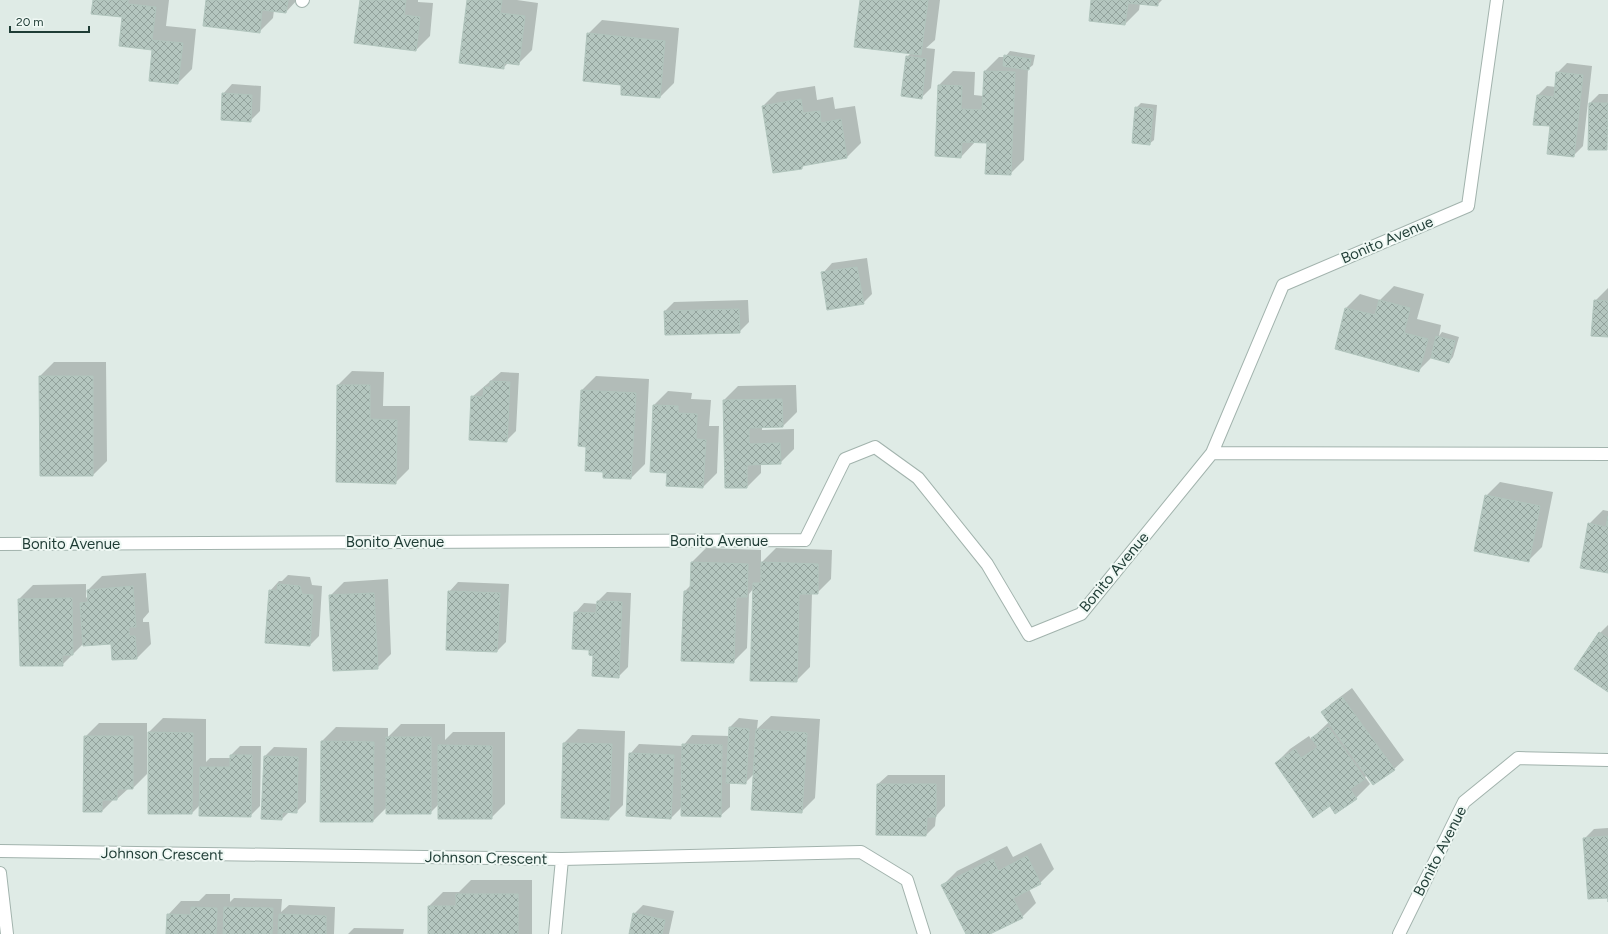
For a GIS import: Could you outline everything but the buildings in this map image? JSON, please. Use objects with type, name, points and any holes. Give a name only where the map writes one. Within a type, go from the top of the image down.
[{"type":"street","name":"Bonito Avenue","points":[[0,544],[805,540],[845,459],[875,447],[918,478],[987,564],[1030,635],[1081,614],[1212,453],[1283,285],[1468,206],[1497,0]]},
{"type":"street","points":[[1212,453],[1608,454]]},
{"type":"street","name":"Bonito Avenue","points":[[1399,934],[1464,802],[1518,758],[1608,760]]},
{"type":"street","name":"Johnson Crescent","points":[[0,851],[562,860],[861,852],[907,880],[924,934]]},
{"type":"street","points":[[555,934],[562,860]]},
{"type":"street","points":[[0,873],[7,934]]}]
